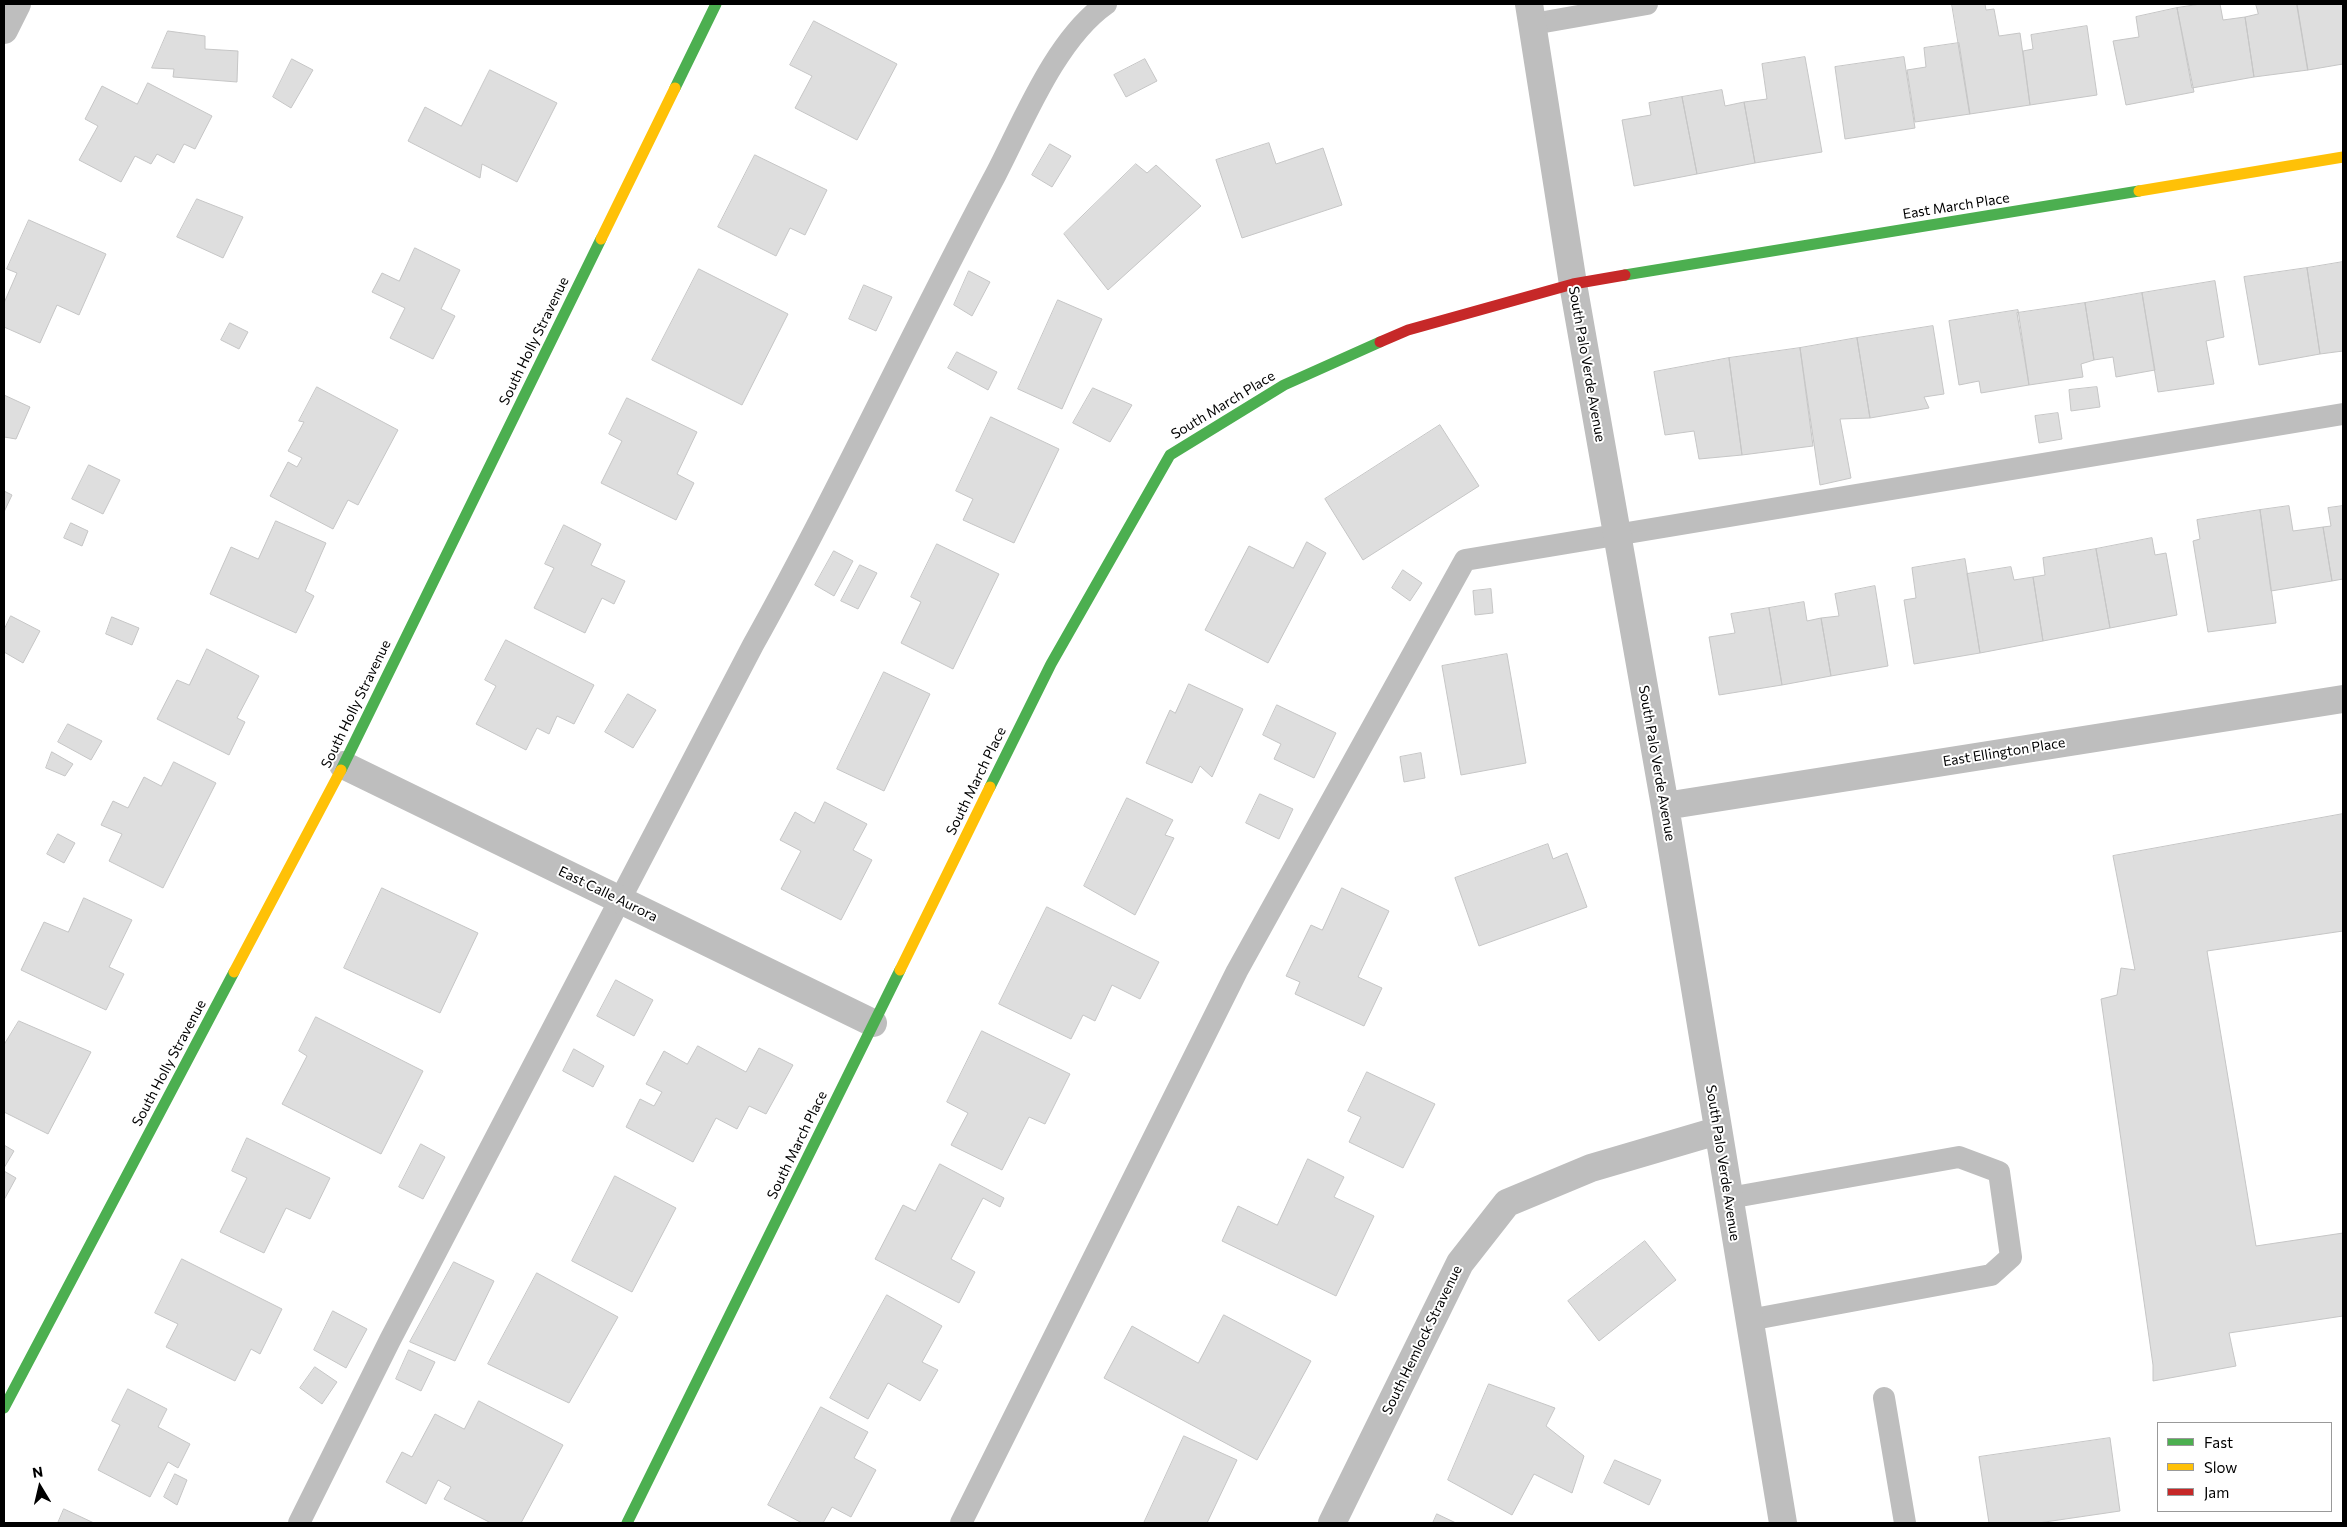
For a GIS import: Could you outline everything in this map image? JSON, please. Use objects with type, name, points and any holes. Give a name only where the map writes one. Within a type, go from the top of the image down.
[{"type":"street","points":[[4,30],[17,4]]},
{"type":"street","name":"South Holly Stravenue","points":[[4,1408],[343,765],[716,4]]},
{"type":"street","name":"South Palo Verde Avenue","points":[[1531,14],[1573,284],[1665,806],[1783,1523]]},
{"type":"street","name":"East March Place","points":[[1573,284],[2343,157]]},
{"type":"street","name":"South March Place","points":[[628,1523],[1051,664],[1170,455],[1284,385],[1408,330],[1573,284]]},
{"type":"street","name":"East Ellington Place","points":[[1665,806],[2343,699]]},
{"type":"street","name":"East Calle Aurora","points":[[343,765],[873,1023]]},
{"type":"street","name":"South Hemlock Stravenue","points":[[1332,1523],[1460,1263],[1508,1203],[1591,1168],[1717,1131]]},
{"type":"lane","points":[[299,1523],[400,1323],[753,645],[795,570],[972,217],[1060,53],[1095,12],[1106,4]]},
{"type":"lane","points":[[1531,14],[1647,4]]},
{"type":"lane","points":[[961,1523],[1237,971],[1465,560],[2343,414]]},
{"type":"lane","points":[[1729,1198],[1959,1157],[1999,1172],[2012,1257],[1991,1275],[1749,1320]]},
{"type":"lane","points":[[1884,1398],[1905,1523]]},
{"type":"building","points":[[1952,4],[1985,4],[1986,10],[1994,9],[1999,36],[2020,33],[2030,105],[1970,114]]},
{"type":"building","points":[[2201,4],[2220,4],[2223,20],[2245,17],[2254,77],[2192,88],[2177,8]]},
{"type":"building","points":[[2256,4],[2297,4],[2308,70],[2254,77],[2245,17],[2258,14]]},
{"type":"building","points":[[2297,4],[2343,4],[2343,64],[2308,70]]},
{"type":"building","points":[[2177,8],[2194,92],[2126,105],[2113,41],[2139,37],[2136,17]]},
{"type":"building","points":[[814,21],[897,64],[857,140],[795,108],[812,76],[790,65]]},
{"type":"building","points":[[2087,26],[2097,95],[2030,105],[2023,51],[2033,49],[2031,35]]},
{"type":"building","points":[[168,31],[205,36],[205,49],[238,51],[237,82],[173,77],[174,69],[152,68]]},
{"type":"building","points":[[1959,43],[1970,114],[1915,122],[1907,70],[1926,67],[1924,48]]},
{"type":"building","points":[[1805,57],[1822,152],[1755,163],[1744,102],[1767,99],[1762,64]]},
{"type":"building","points":[[1904,57],[1915,128],[1845,139],[1835,67]]},
{"type":"building","points":[[292,59],[313,70],[291,108],[273,97]]},
{"type":"building","points":[[1145,59],[1157,81],[1126,97],[1114,75]]},
{"type":"building","points":[[490,70],[557,103],[517,182],[482,164],[480,178],[408,141],[425,107],[461,126]]},
{"type":"building","points":[[148,83],[212,116],[195,149],[184,144],[174,163],[157,154],[151,164],[135,156],[121,182],[79,160],[98,126],[85,119],[102,86],[137,104]]},
{"type":"building","points":[[1722,90],[1725,106],[1744,102],[1755,163],[1697,174],[1682,97]]},
{"type":"building","points":[[1682,97],[1697,174],[1634,186],[1622,120],[1651,115],[1649,103]]},
{"type":"building","points":[[1269,143],[1276,164],[1323,148],[1342,205],[1242,238],[1216,160]]},
{"type":"building","points":[[1050,144],[1071,156],[1052,187],[1032,175]]},
{"type":"building","points":[[755,155],[827,190],[805,235],[790,228],[776,256],[718,227]]},
{"type":"building","points":[[1136,164],[1147,173],[1156,165],[1201,206],[1108,290],[1064,234]]},
{"type":"building","points":[[197,199],[243,217],[223,258],[177,237]]},
{"type":"building","points":[[29,220],[106,254],[79,315],[57,305],[40,343],[4,327],[4,303],[17,273],[7,269]]},
{"type":"building","points":[[415,248],[460,270],[441,309],[455,316],[433,359],[390,338],[405,308],[372,292],[382,273],[399,281]]},
{"type":"building","points":[[2343,262],[2343,351],[2320,354],[2307,268]]},
{"type":"building","points":[[2307,268],[2320,354],[2259,365],[2244,277]]},
{"type":"building","points":[[699,269],[788,314],[742,405],[652,360]]},
{"type":"building","points":[[969,271],[990,282],[972,316],[954,305]]},
{"type":"building","points":[[2215,281],[2224,337],[2206,341],[2214,384],[2158,392],[2142,293]]},
{"type":"building","points":[[864,285],[892,297],[876,331],[849,319]]},
{"type":"building","points":[[2142,293],[2155,370],[2116,377],[2113,357],[2094,360],[2085,303]]},
{"type":"building","points":[[1058,300],[1102,319],[1062,409],[1018,389]]},
{"type":"building","points":[[2085,303],[2094,360],[2081,364],[2083,377],[2029,385],[2017,313]]},
{"type":"building","points":[[2018,310],[2029,385],[1981,393],[1979,381],[1959,385],[1949,321]]},
{"type":"building","points":[[230,323],[248,332],[239,349],[221,340]]},
{"type":"building","points":[[1933,326],[1944,394],[1924,397],[1929,408],[1870,418],[1857,338]]},
{"type":"building","points":[[1857,338],[1870,418],[1840,419],[1851,478],[1820,485],[1800,348]]},
{"type":"building","points":[[1800,348],[1813,446],[1742,455],[1729,358]]},
{"type":"building","points":[[957,352],[997,372],[988,390],[948,368]]},
{"type":"building","points":[[1729,358],[1742,455],[1699,459],[1694,431],[1665,435],[1654,372]]},
{"type":"building","points":[[317,387],[398,430],[358,505],[348,500],[333,529],[270,496],[288,462],[297,467],[302,458],[288,451],[304,422],[299,421]]},
{"type":"building","points":[[2097,387],[2100,407],[2071,411],[2069,390]]},
{"type":"building","points":[[1093,388],[1132,405],[1110,442],[1073,423]]},
{"type":"building","points":[[4,395],[30,407],[16,439],[4,437]]},
{"type":"building","points":[[627,398],[697,432],[677,474],[694,483],[676,520],[601,483],[622,441],[609,434]]},
{"type":"building","points":[[2058,413],[2062,439],[2039,443],[2035,416]]},
{"type":"building","points":[[991,417],[1059,449],[1014,543],[963,520],[973,499],[956,491]]},
{"type":"building","points":[[1440,425],[1479,486],[1363,560],[1325,499]]},
{"type":"building","points":[[89,465],[120,480],[103,514],[72,499]]},
{"type":"building","points":[[4,491],[12,495],[4,512]]},
{"type":"building","points":[[2289,506],[2293,531],[2323,527],[2332,581],[2271,591],[2260,510]]},
{"type":"building","points":[[2343,506],[2343,579],[2332,581],[2323,527],[2331,526],[2328,508]]},
{"type":"building","points":[[2260,510],[2276,623],[2208,632],[2193,541],[2200,539],[2197,520]]},
{"type":"building","points":[[276,521],[326,543],[305,591],[314,596],[296,633],[210,594],[231,547],[258,559]]},
{"type":"building","points":[[71,523],[88,531],[82,546],[64,538]]},
{"type":"building","points":[[564,525],[601,544],[591,565],[625,581],[614,604],[602,598],[585,633],[534,608],[554,568],[545,564]]},
{"type":"building","points":[[2152,538],[2155,555],[2166,553],[2177,615],[2110,628],[2096,549]]},
{"type":"building","points":[[1307,542],[1326,553],[1268,663],[1205,630],[1249,546],[1293,568]]},
{"type":"building","points":[[937,544],[999,574],[953,669],[901,643],[921,602],[911,597]]},
{"type":"building","points":[[2096,549],[2110,628],[2043,641],[2033,577],[2045,575],[2043,558]]},
{"type":"building","points":[[834,551],[853,561],[834,596],[815,585]]},
{"type":"building","points":[[1965,559],[1980,653],[1914,664],[1904,600],[1916,598],[1912,568]]},
{"type":"building","points":[[860,565],[877,573],[858,609],[841,601]]},
{"type":"building","points":[[2011,567],[2014,580],[2033,577],[2043,641],[1980,653],[1967,574]]},
{"type":"building","points":[[1403,570],[1422,583],[1410,601],[1392,588]]},
{"type":"building","points":[[1875,586],[1888,666],[1831,676],[1821,618],[1839,616],[1835,594]]},
{"type":"building","points":[[1491,589],[1493,613],[1475,615],[1473,591]]},
{"type":"building","points":[[1804,602],[1807,621],[1821,618],[1831,676],[1782,685],[1769,608]]},
{"type":"building","points":[[1769,608],[1782,685],[1719,695],[1709,637],[1735,633],[1731,614]]},
{"type":"building","points":[[11,616],[40,631],[23,663],[4,652],[4,630]]},
{"type":"building","points":[[112,617],[139,628],[132,645],[106,634]]},
{"type":"building","points":[[506,640],[594,685],[574,724],[557,716],[549,734],[537,728],[526,750],[476,724],[496,686],[485,680]]},
{"type":"building","points":[[207,649],[259,676],[237,718],[245,722],[229,755],[157,719],[177,680],[189,685]]},
{"type":"building","points":[[1507,654],[1526,763],[1461,775],[1442,666]]},
{"type":"building","points":[[884,672],[930,694],[884,791],[837,769]]},
{"type":"building","points":[[1189,684],[1243,709],[1212,777],[1200,766],[1192,783],[1146,763],[1170,710],[1175,713]]},
{"type":"building","points":[[628,694],[656,710],[633,748],[605,732]]},
{"type":"building","points":[[1277,705],[1336,733],[1314,778],[1274,759],[1281,744],[1263,735]]},
{"type":"building","points":[[68,724],[102,741],[91,760],[58,742]]},
{"type":"building","points":[[52,752],[73,764],[65,776],[46,768]]},
{"type":"building","points":[[1421,753],[1425,778],[1404,782],[1400,757]]},
{"type":"building","points":[[174,762],[216,783],[163,888],[109,861],[122,834],[101,825],[113,801],[128,808],[144,777],[161,786]]},
{"type":"building","points":[[1260,794],[1293,809],[1279,839],[1246,823]]},
{"type":"building","points":[[1127,798],[1173,820],[1165,835],[1174,838],[1135,915],[1084,886]]},
{"type":"building","points":[[825,802],[867,824],[853,850],[872,860],[841,920],[781,889],[801,851],[780,840],[795,812],[814,823]]},
{"type":"building","points":[[2343,814],[2343,931],[2207,951],[2256,1246],[2343,1233],[2343,1316],[2229,1333],[2236,1366],[2153,1381],[2153,1365],[2101,999],[2117,995],[2121,968],[2135,970],[2113,856]]},
{"type":"building","points":[[58,834],[75,843],[64,863],[47,854]]},
{"type":"building","points":[[1548,844],[1553,859],[1567,853],[1587,907],[1479,946],[1455,878]]},
{"type":"building","points":[[382,888],[478,933],[440,1013],[344,968]]},
{"type":"building","points":[[1342,888],[1389,911],[1358,977],[1382,988],[1364,1026],[1295,994],[1300,982],[1286,976],[1311,925],[1322,930]]},
{"type":"building","points":[[84,898],[132,920],[109,967],[124,974],[106,1010],[21,970],[44,922],[68,932]]},
{"type":"building","points":[[1047,907],[1159,962],[1140,999],[1112,985],[1095,1021],[1083,1015],[1071,1039],[999,1004]]},
{"type":"building","points":[[616,980],[653,1000],[634,1036],[597,1016]]},
{"type":"building","points":[[316,1017],[423,1071],[381,1154],[282,1104],[307,1056],[299,1051]]},
{"type":"building","points":[[19,1021],[91,1052],[48,1134],[4,1112],[4,1045]]},
{"type":"building","points":[[982,1031],[1070,1074],[1045,1124],[1029,1117],[1002,1170],[951,1145],[968,1113],[947,1102]]},
{"type":"building","points":[[698,1046],[746,1072],[759,1048],[793,1065],[766,1114],[749,1106],[737,1129],[716,1118],[693,1162],[626,1127],[640,1099],[654,1106],[662,1092],[646,1084],[664,1051],[687,1064]]},
{"type":"building","points":[[574,1049],[604,1066],[593,1087],[563,1071]]},
{"type":"building","points":[[1367,1072],[1435,1104],[1403,1168],[1349,1142],[1361,1117],[1348,1111]]},
{"type":"building","points":[[247,1138],[330,1178],[310,1219],[286,1208],[264,1253],[220,1232],[247,1178],[232,1171]]},
{"type":"building","points":[[421,1144],[445,1157],[423,1199],[399,1187]]},
{"type":"building","points":[[4,1145],[14,1151],[4,1168]]},
{"type":"building","points":[[1308,1159],[1344,1177],[1334,1197],[1374,1216],[1336,1296],[1222,1241],[1238,1206],[1277,1225]]},
{"type":"building","points":[[940,1164],[1004,1198],[1000,1207],[983,1198],[951,1259],[975,1272],[959,1303],[875,1259],[903,1205],[915,1211]]},
{"type":"building","points":[[4,1171],[16,1178],[4,1200]]},
{"type":"building","points":[[615,1176],[676,1208],[632,1292],[572,1261]]},
{"type":"building","points":[[1645,1241],[1676,1280],[1599,1341],[1568,1301]]},
{"type":"building","points":[[182,1259],[282,1309],[260,1354],[251,1349],[235,1381],[166,1347],[178,1324],[155,1313]]},
{"type":"building","points":[[454,1262],[494,1281],[455,1361],[410,1342]]},
{"type":"building","points":[[537,1273],[618,1317],[569,1403],[488,1364]]},
{"type":"building","points":[[887,1295],[942,1326],[922,1362],[938,1370],[920,1401],[888,1383],[868,1419],[830,1398]]},
{"type":"building","points":[[333,1311],[367,1329],[346,1368],[314,1350]]},
{"type":"building","points":[[1224,1315],[1311,1361],[1257,1460],[1104,1378],[1132,1326],[1198,1363]]},
{"type":"building","points":[[409,1350],[435,1362],[421,1391],[396,1379]]},
{"type":"building","points":[[315,1367],[337,1382],[322,1404],[300,1388]]},
{"type":"building","points":[[1489,1384],[1555,1408],[1546,1426],[1584,1456],[1572,1493],[1534,1474],[1512,1515],[1448,1480]]},
{"type":"building","points":[[128,1389],[167,1409],[158,1427],[190,1444],[178,1468],[168,1462],[150,1497],[98,1470],[120,1425],[112,1421]]},
{"type":"building","points":[[479,1401],[563,1445],[521,1523],[491,1523],[444,1499],[451,1487],[438,1480],[426,1504],[386,1482],[402,1452],[412,1457],[435,1414],[464,1429]]},
{"type":"building","points":[[821,1407],[868,1432],[854,1458],[876,1470],[851,1517],[832,1507],[823,1523],[802,1523],[768,1505]]},
{"type":"building","points":[[1184,1436],[1237,1460],[1207,1523],[1144,1523]]},
{"type":"building","points":[[2110,1438],[2120,1511],[2038,1523],[1989,1523],[1979,1457]]},
{"type":"building","points":[[1615,1460],[1661,1480],[1649,1505],[1604,1483]]},
{"type":"building","points":[[175,1474],[187,1480],[177,1505],[164,1497]]},
{"type":"building","points":[[64,1509],[94,1523],[58,1523]]},
{"type":"building","points":[[1437,1514],[1456,1523],[1433,1523]]},
{"type":"traffic: fast","points":[[675,88],[716,4]]},
{"type":"traffic: fast","points":[[1625,275],[2139,191]]},
{"type":"traffic: fast","points":[[341,770],[601,239]]},
{"type":"traffic: fast","points":[[990,787],[1051,664],[1170,455],[1284,385],[1380,342]]},
{"type":"traffic: fast","points":[[627,1523],[900,970]]},
{"type":"traffic: fast","points":[[4,1408],[234,972]]},
{"type":"traffic: slow","points":[[601,239],[675,88]]},
{"type":"traffic: slow","points":[[2139,191],[2343,157]]},
{"type":"traffic: slow","points":[[234,972],[341,770]]},
{"type":"traffic: slow","points":[[900,970],[990,787]]},
{"type":"traffic: jam","points":[[1380,342],[1408,330],[1573,284],[1625,275]]}]
